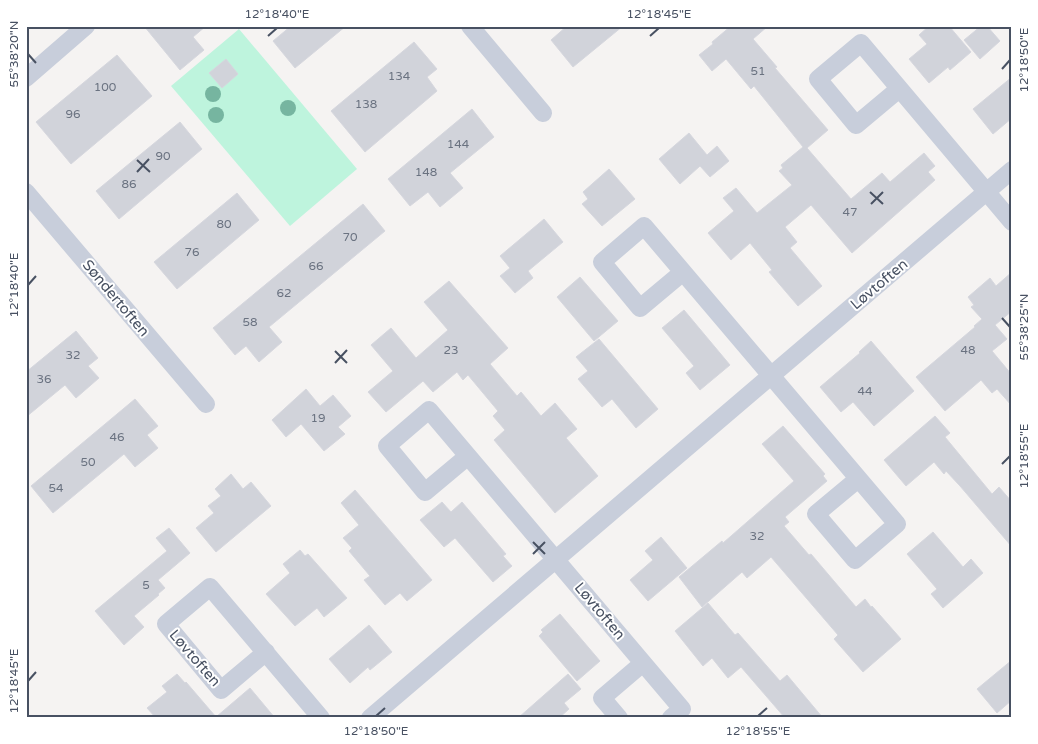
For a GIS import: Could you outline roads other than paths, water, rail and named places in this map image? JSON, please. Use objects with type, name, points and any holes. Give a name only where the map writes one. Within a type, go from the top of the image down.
[{"type":"street","points":[[26,78],[86,26]]},
{"type":"street","points":[[470,26],[543,113]]},
{"type":"street","points":[[899,89],[856,125],[818,79],[860,44],[899,89],[1012,222]]},
{"type":"street","name":"Løvtoften","points":[[370,718],[1012,170]]},
{"type":"street","name":"Søndertoften","points":[[26,192],[206,404]]},
{"type":"street","points":[[682,272],[640,308],[602,262],[644,226],[897,524],[855,560],[816,514],[858,479]]},
{"type":"street","name":"Løvtoften","points":[[468,456],[425,492],[387,446],[429,410],[682,708],[671,718]]},
{"type":"street","name":"Løvtoften","points":[[266,652],[221,690],[166,624],[210,587],[266,652],[320,718]]},
{"type":"street","points":[[619,718],[602,698],[643,663]]}]
